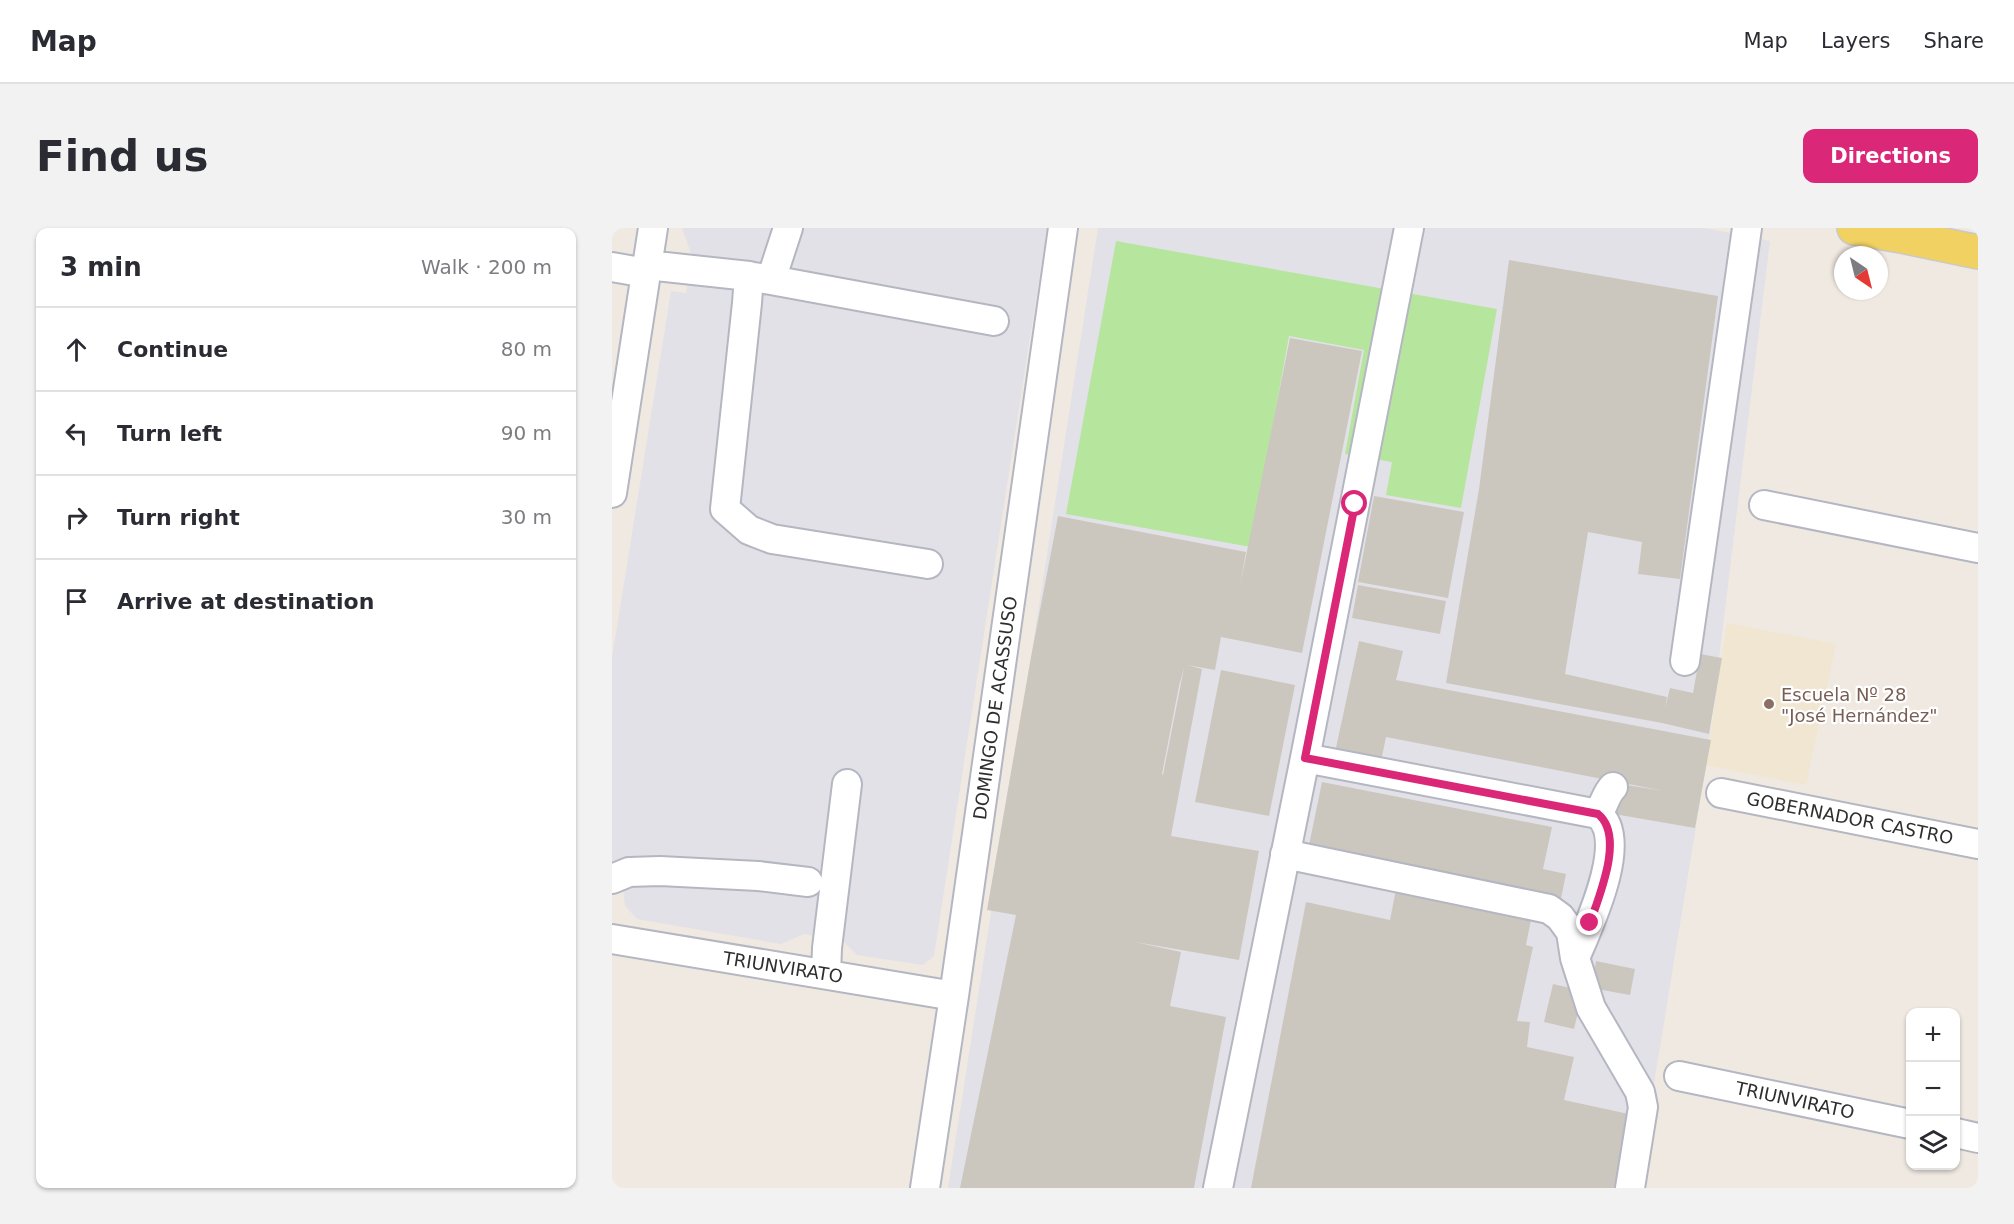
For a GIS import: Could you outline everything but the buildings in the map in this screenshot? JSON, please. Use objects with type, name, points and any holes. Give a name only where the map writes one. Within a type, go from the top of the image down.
[{"type":"main road","points":[[1854,228],[1902,232],[1978,252]]},
{"type":"street","points":[[612,493],[653,228]]},
{"type":"street","points":[[788,228],[747,303],[725,509],[749,530],[772,539],[928,564]]},
{"type":"street","name":"DOMINGO DE ACASSUSO","points":[[925,1188],[1063,228]]},
{"type":"street","points":[[1218,1188],[1409,228]]},
{"type":"street","points":[[1685,661],[1747,228]]},
{"type":"street","points":[[612,267],[760,278],[994,321]]},
{"type":"street","points":[[1764,505],[1978,548]]},
{"type":"street","points":[[1305,758],[1598,814],[1604,819],[1608,828],[1610,845],[1607,872],[1575,958]]},
{"type":"street","points":[[826,974],[826,948],[847,784]]},
{"type":"street","points":[[1598,814],[1613,786]]},
{"type":"street","name":"GOBERNADOR CASTRO","points":[[1721,793],[1978,844]]},
{"type":"street","points":[[1286,854],[1549,909],[1560,916],[1571,932],[1575,958],[1591,1008],[1640,1092],[1643,1107],[1630,1188]]},
{"type":"street","points":[[612,879],[629,872],[660,871],[758,876],[808,882]]},
{"type":"street","name":"TRIUNVIRATO","points":[[612,939],[954,996]]},
{"type":"street","name":"TRIUNVIRATO","points":[[1679,1076],[1906,1123]]},
{"type":"street","points":[[1960,1134],[1978,1138]]},
{"type":"shaded area","points":[[682,228],[1047,228],[934,956],[923,965],[857,955],[842,940],[804,934],[781,944],[637,919],[625,906],[623,887],[612,870],[612,658],[671,291],[686,293],[692,256]]},
{"type":"shaded area","points":[[1098,228],[1705,228],[1770,241],[1706,765],[1637,1188],[948,1188]]},
{"type":"shaded area","name":"Escuela Nº 28 \"José Hernández\"","points":[[1727,623],[1836,644],[1806,785],[1706,765]]},
{"type":"green space","points":[[1116,241],[1497,309],[1461,508],[1386,495],[1392,462],[1345,454],[1364,350],[1289,336],[1251,547],[1066,514]]},
{"type":"place","name":"Escuela Nº 28 \"José Hernández\"","points":[[1769,704]]},
{"type":"route","points":[[1355,504],[1305,758],[1598,814],[1604,819],[1608,828],[1610,845],[1607,872],[1590,923]]}]
